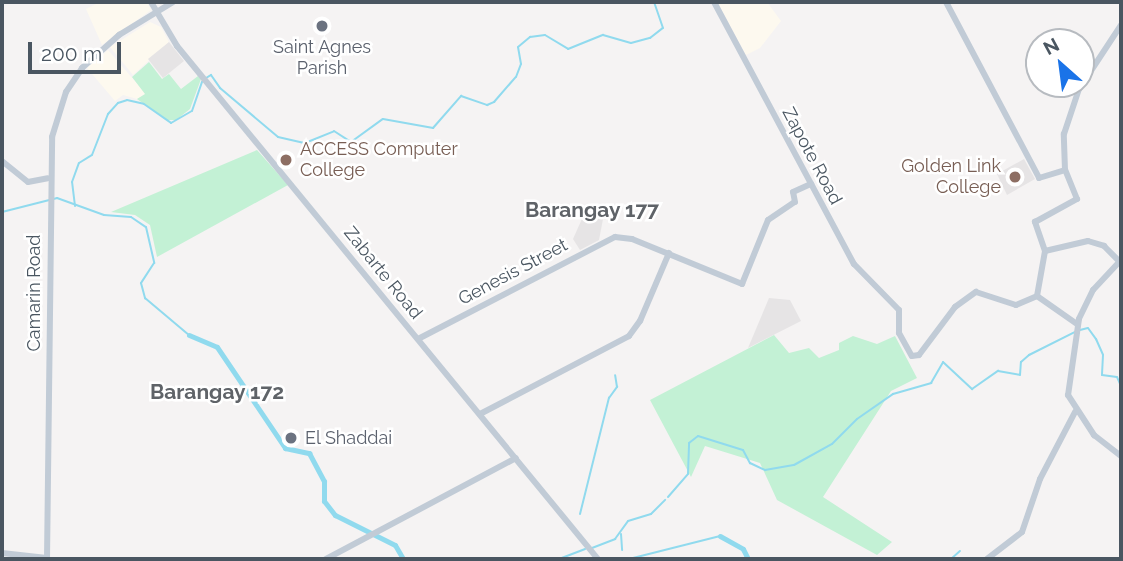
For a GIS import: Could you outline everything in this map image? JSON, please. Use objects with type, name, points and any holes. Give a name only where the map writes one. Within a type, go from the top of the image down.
[{"type":"main road","name":"Zabarte Road","points":[[150,2],[177,46],[598,559]]},
{"type":"main road","name":"Camarin Road","points":[[47,558],[48,178],[52,138],[66,92],[82,68],[108,45],[173,2]]},
{"type":"main road","name":"Zapote Road","points":[[714,2],[858,271],[899,312],[899,333],[916,356],[936,338],[955,307],[974,293],[1016,304],[1037,296]]},
{"type":"main road","points":[[946,2],[1040,179],[1065,170]]},
{"type":"main road","points":[[1077,329],[1037,296],[1045,251],[1035,222],[1077,198],[1065,170],[1063,143],[1075,96],[1121,25]]},
{"type":"main road","points":[[2,161],[28,182],[48,178]]},
{"type":"main road","name":"Genesis Street","points":[[418,338],[610,238],[632,239],[741,284],[768,220],[795,202],[793,192],[811,184]]},
{"type":"main road","points":[[1045,251],[1088,242],[1104,246],[1121,261],[1093,290],[1077,329],[1068,396],[1075,412],[1102,444],[1121,456]]},
{"type":"main road","points":[[480,414],[625,338],[640,321],[669,253]]},
{"type":"main road","points":[[987,559],[1012,544],[1022,532],[1040,478],[1075,412]]},
{"type":"main road","points":[[326,559],[516,458]]},
{"type":"main road","points":[[2,553],[47,558]]},
{"type":"shaded area","points":[[100,2],[147,2],[151,10],[102,45],[86,9]]},
{"type":"shaded area","points":[[717,2],[767,2],[781,21],[760,48],[746,55]]},
{"type":"shaded area","points":[[150,22],[161,27],[169,42],[133,75],[110,47]]},
{"type":"shaded area","points":[[169,42],[184,61],[163,78],[148,59]]},
{"type":"shaded area","points":[[108,50],[146,94],[137,99],[123,95],[115,101],[87,68]]},
{"type":"shaded area","name":"Golden Link College","points":[[1024,159],[1035,179],[1007,195],[997,174]]},
{"type":"shaded area","points":[[585,212],[603,219],[599,240],[580,250],[573,239]]},
{"type":"shaded area","points":[[769,298],[790,300],[801,321],[748,348]]},
{"type":"green space","points":[[149,62],[162,79],[169,74],[181,89],[198,76],[201,79],[190,109],[176,120],[166,120],[137,99],[145,94],[132,77]]},
{"type":"green space","points":[[257,150],[288,185],[157,257],[150,225],[135,215],[111,212]]},
{"type":"green space","points":[[774,335],[789,353],[809,348],[819,358],[839,350],[839,343],[853,336],[877,344],[895,336],[917,378],[891,391],[823,497],[892,542],[877,555],[777,500],[760,463],[705,446],[691,477],[650,400]]},
{"type":"waterway","points":[[206,78],[211,75],[220,88],[278,137],[305,143],[334,131],[351,142],[383,119],[433,128],[461,96],[487,105],[494,102],[516,77],[521,64],[518,47],[530,37],[545,35],[568,49],[603,35],[631,43],[650,38],[663,28],[654,2]]},
{"type":"waterway","points":[[75,206],[72,182],[79,163],[92,155],[108,114],[118,103],[127,100],[144,104],[171,123],[192,111],[202,82]]},
{"type":"waterway","points":[[2,212],[57,198],[104,215],[131,217],[146,227],[154,263],[141,283],[145,298],[189,335]]},
{"type":"waterway","points":[[1080,330],[1088,328],[1096,339],[1103,355],[1102,375],[1117,377],[1121,386]]},
{"type":"waterway","points":[[668,497],[688,474],[689,443],[698,436],[743,450],[750,463],[765,470],[794,465],[832,444],[857,419],[893,394],[931,383],[943,362],[972,389],[998,371],[1020,375],[1021,362],[1029,355],[1075,332]]},
{"type":"waterway","points":[[189,335],[217,347],[285,448],[309,453],[324,481],[324,501],[335,515],[395,545],[403,559]]},
{"type":"waterway","points":[[580,514],[609,398],[617,387],[615,375]]},
{"type":"waterway","points":[[592,548],[615,539],[628,521],[651,514],[665,500]]},
{"type":"waterway","points":[[621,534],[622,550]]},
{"type":"waterway","points":[[629,559],[720,536]]},
{"type":"waterway","points":[[720,536],[743,549],[748,559]]},
{"type":"waterway","points":[[559,559],[585,549]]},
{"type":"waterway","points":[[951,559],[960,551]]},
{"type":"place","name":"Saint Agnes Parish","points":[[322,26]]},
{"type":"place","name":"ACCESS Computer College","points":[[286,160]]},
{"type":"place","name":"Golden Link College","points":[[1015,177]]},
{"type":"place","name":"El Shaddai","points":[[291,438]]},
{"type":"district","name":"Barangay 177","points":[[592,210]]},
{"type":"district","name":"Barangay 172","points":[[217,392]]}]
